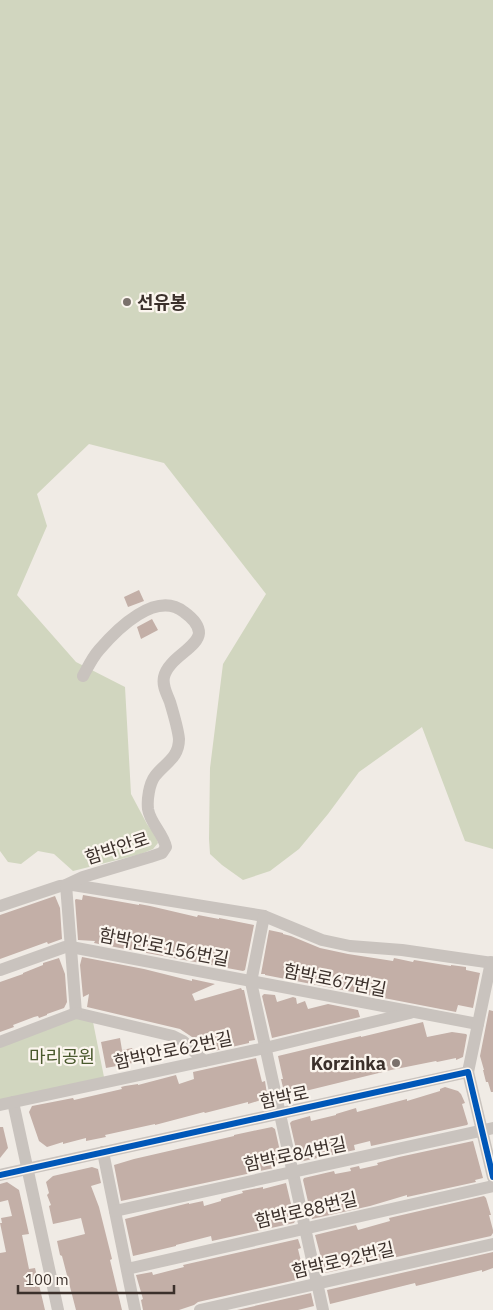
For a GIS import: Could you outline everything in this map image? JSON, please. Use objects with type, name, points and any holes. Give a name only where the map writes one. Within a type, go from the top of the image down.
[{"type":"street","name":"함박안로","points":[[66,885],[83,877],[162,853],[166,847],[164,839],[148,810],[149,793],[154,778],[178,750],[179,737],[164,689],[164,677],[169,666],[197,641],[199,632],[195,621],[172,605],[157,606],[141,613],[125,624],[99,650],[83,676]]},
{"type":"street","points":[[66,885],[76,1014]]},
{"type":"street","name":"함박안로","points":[[0,906],[60,886],[73,885],[264,916],[322,940],[350,946],[402,950],[492,962]]},
{"type":"street","points":[[264,916],[251,982],[323,1310]]},
{"type":"street","points":[[0,970],[65,947],[70,947]]},
{"type":"street","name":"함박안로156번길","points":[[70,947],[251,982]]},
{"type":"street","points":[[492,962],[468,1072],[487,1129],[493,1177]]},
{"type":"street","name":"함박로67번길","points":[[251,982],[478,1024]]},
{"type":"street","name":"함박로67번길","points":[[265,1048],[414,1012]]},
{"type":"street","points":[[0,1042],[76,1014],[173,1036],[182,1041],[204,1061]]},
{"type":"street","name":"함박안로62번길","points":[[0,1105],[265,1048]]},
{"type":"street","name":"함박로","points":[[0,1174],[468,1072]]},
{"type":"street","points":[[13,1102],[58,1310]]},
{"type":"street","name":"함박로84번길","points":[[115,1210],[487,1129]]},
{"type":"street","points":[[103,1152],[135,1310]]},
{"type":"street","name":"함박로88번길","points":[[127,1269],[493,1186]]},
{"type":"street","name":"함박로92번길","points":[[200,1310],[493,1244]]},
{"type":"green space","points":[[0,0],[493,0],[493,849],[465,841],[422,727],[359,772],[299,849],[270,871],[243,880],[210,854],[210,768],[223,664],[266,594],[164,463],[89,444],[37,494],[47,526],[17,595],[76,662],[125,687],[131,794],[147,824],[156,836],[158,843],[153,849],[141,854],[73,871],[54,854],[38,851],[21,864],[8,862],[0,851]]},
{"type":"green space","name":"마리공원","points":[[76,1013],[92,1017],[105,1082],[0,1105],[0,1042]]},
{"type":"building","points":[[139,590],[144,601],[128,607],[124,597]]},
{"type":"building","points":[[152,619],[158,630],[141,639],[137,627]]},
{"type":"building","points":[[83,895],[150,906],[197,917],[198,915],[254,925],[245,970],[94,943],[95,941],[78,940],[75,900],[82,900]]},
{"type":"building","points":[[55,896],[60,908],[62,939],[48,944],[47,942],[0,959],[0,915]]},
{"type":"building","points":[[269,930],[283,933],[320,948],[348,954],[393,961],[394,958],[413,962],[414,960],[466,967],[466,970],[480,973],[473,1008],[458,1005],[456,1012],[261,974]]},
{"type":"building","points":[[82,957],[192,981],[192,979],[215,984],[192,994],[195,1001],[241,988],[244,990],[255,1040],[210,1052],[207,1041],[198,1035],[195,1039],[180,1029],[87,1007],[89,994],[83,997],[80,965]]},
{"type":"building","points":[[59,958],[65,974],[67,1002],[64,1008],[39,1018],[38,1016],[34,1017],[0,1032],[0,982]]},
{"type":"building","points":[[264,994],[275,995],[277,1002],[293,997],[296,998],[297,1004],[305,1001],[308,1009],[328,1004],[358,1010],[360,1017],[272,1038],[262,996]]},
{"type":"building","points":[[489,1010],[493,1011],[493,1092],[491,1092],[488,1082],[486,1082],[480,1056]]},
{"type":"building","points":[[423,1022],[427,1037],[452,1032],[466,1034],[463,1057],[456,1060],[456,1058],[436,1061],[391,1070],[289,1095],[284,1092],[278,1056]]},
{"type":"building","points":[[120,1038],[122,1050],[140,1049],[143,1061],[106,1068],[101,1042]]},
{"type":"building","points":[[256,1058],[262,1082],[265,1081],[267,1094],[264,1099],[248,1104],[248,1102],[105,1135],[106,1137],[86,1141],[86,1138],[47,1147],[39,1141],[29,1112],[32,1106],[73,1098],[74,1100],[176,1075],[179,1084],[194,1079],[193,1072]]},
{"type":"building","points":[[445,1087],[458,1091],[461,1094],[465,1103],[462,1104],[467,1125],[371,1146],[370,1141],[354,1145],[355,1150],[299,1162],[290,1123],[292,1121],[310,1116],[311,1121],[356,1108],[357,1112],[407,1099],[407,1101],[440,1091],[440,1089]]},
{"type":"building","points":[[0,1127],[3,1127],[8,1148],[0,1158]]},
{"type":"building","points":[[272,1127],[275,1129],[282,1160],[273,1163],[274,1168],[121,1201],[114,1165]]},
{"type":"building","points":[[473,1141],[483,1178],[475,1180],[476,1182],[407,1197],[407,1195],[370,1206],[312,1219],[304,1178],[334,1171],[335,1174],[351,1171],[350,1168],[359,1166],[360,1169],[399,1157]]},
{"type":"building","points":[[92,1167],[98,1169],[101,1183],[91,1186],[99,1207],[112,1259],[110,1260],[122,1310],[76,1310],[57,1241],[85,1234],[81,1218],[53,1224],[49,1206],[51,1205],[47,1195],[49,1193],[46,1182],[53,1176]]},
{"type":"building","points":[[7,1182],[19,1190],[29,1234],[22,1235],[29,1269],[35,1268],[45,1310],[0,1310],[0,1253],[6,1252],[0,1223],[2,1223],[1,1218],[12,1216],[8,1200],[0,1202],[0,1184]]},
{"type":"building","points":[[286,1183],[294,1223],[212,1241],[211,1236],[133,1256],[125,1219],[189,1203],[203,1201],[204,1206],[243,1193],[242,1191],[263,1187],[263,1189]]},
{"type":"building","points":[[484,1196],[491,1215],[489,1215],[493,1233],[491,1236],[325,1273],[315,1235],[356,1225],[358,1230],[390,1221],[389,1218]]},
{"type":"building","points":[[298,1239],[301,1248],[298,1249],[305,1278],[198,1302],[179,1310],[143,1310],[141,1300],[143,1299],[136,1275],[152,1272],[153,1275],[184,1267],[183,1265]]},
{"type":"building","points":[[493,1252],[493,1268],[482,1272],[482,1270],[416,1286],[415,1283],[330,1304],[327,1290]]},
{"type":"building","points":[[311,1293],[314,1306],[298,1310],[237,1310]]},
{"type":"cycle path","points":[[0,1175],[468,1072],[493,1177]]},
{"type":"place","name":"선유봉","points":[[127,302]]},
{"type":"place","name":"Korzinka","points":[[396,1063]]}]
